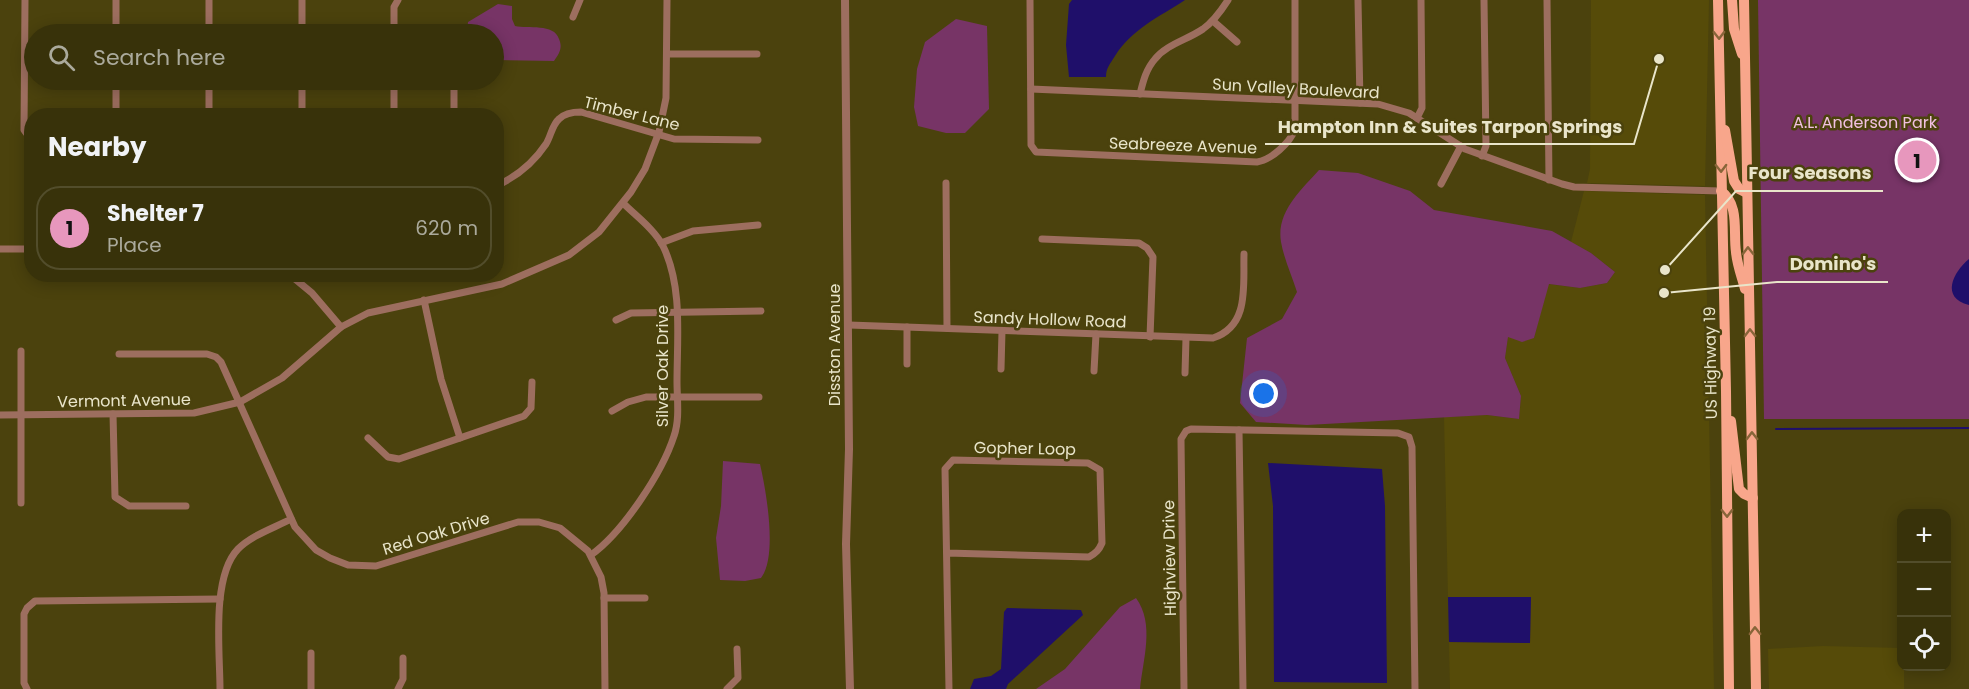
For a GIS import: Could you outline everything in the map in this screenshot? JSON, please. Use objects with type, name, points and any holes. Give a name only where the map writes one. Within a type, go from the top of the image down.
[{"type":"highway","name":"US Highway 19","points":[[1718,0],[1729,689]]},
{"type":"highway","points":[[1732,0],[1734,29],[1745,66]]},
{"type":"highway","points":[[1744,0],[1756,689]]},
{"type":"highway","points":[[1720,110],[1730,154],[1732,175],[1739,189],[1747,193]]},
{"type":"highway","points":[[1721,191],[1731,202],[1733,208],[1736,254],[1750,310]]},
{"type":"highway","points":[[1726,391],[1739,489],[1753,498]]},
{"type":"street","points":[[25,0],[25,24]]},
{"type":"street","points":[[116,0],[116,24]]},
{"type":"street","points":[[209,0],[209,24]]},
{"type":"street","points":[[302,0],[302,24]]},
{"type":"street","points":[[394,24],[394,7],[398,0]]},
{"type":"street","points":[[573,17],[580,0]]},
{"type":"street","name":"Vermont Avenue","points":[[0,415],[194,413],[240,402],[282,378],[340,327],[373,311],[502,284],[569,255],[599,232],[623,203],[640,178],[657,136],[666,98],[667,0]]},
{"type":"street","name":"Disston Avenue","points":[[845,0],[849,325],[846,544],[850,689]]},
{"type":"street","points":[[1030,0],[1031,89]]},
{"type":"street","points":[[1140,94],[1150,66],[1162,51],[1213,21],[1228,0]]},
{"type":"street","name":"Seabreeze Avenue","points":[[1031,89],[1031,145],[1039,153],[1257,162],[1267,159],[1292,136],[1295,129],[1297,100],[1295,0]]},
{"type":"street","points":[[1358,0],[1360,103]]},
{"type":"street","points":[[1418,118],[1422,108],[1421,0]]},
{"type":"street","points":[[1482,156],[1486,146],[1484,0]]},
{"type":"street","points":[[1547,0],[1549,180]]},
{"type":"street","points":[[1213,21],[1237,42]]},
{"type":"street","points":[[667,54],[757,54]]},
{"type":"street","name":"Sun Valley Boulevard","points":[[1031,89],[1360,103],[1391,107],[1418,118],[1461,146],[1482,156],[1574,187],[1721,191]]},
{"type":"street","points":[[24,90],[24,108]]},
{"type":"street","points":[[116,90],[116,108]]},
{"type":"street","points":[[209,90],[209,108]]},
{"type":"street","points":[[302,90],[302,108]]},
{"type":"street","points":[[394,90],[394,108]]},
{"type":"street","points":[[454,90],[454,108]]},
{"type":"street","name":"Timber Lane","points":[[504,182],[532,161],[547,141],[557,120],[565,114],[581,112],[657,136],[684,140],[758,140]]},
{"type":"street","points":[[1441,184],[1461,146]]},
{"type":"street","points":[[946,183],[947,328]]},
{"type":"street","name":"Silver Oak Drive","points":[[591,555],[623,523],[662,465],[676,429],[677,312],[668,257],[661,243],[623,203]]},
{"type":"street","points":[[661,243],[693,231],[758,225]]},
{"type":"street","points":[[1042,239],[1139,243],[1147,248],[1153,257],[1150,337]]},
{"type":"street","points":[[0,249],[24,249]]},
{"type":"street","name":"Sandy Hollow Road","points":[[849,325],[1150,337],[1218,337],[1232,327],[1240,315],[1244,254]]},
{"type":"street","points":[[303,282],[340,327]]},
{"type":"street","points":[[424,300],[441,379],[460,438]]},
{"type":"street","points":[[616,320],[631,313],[761,311]]},
{"type":"street","points":[[907,327],[907,364]]},
{"type":"street","points":[[1001,369],[1002,331]]},
{"type":"street","points":[[1094,371],[1096,334]]},
{"type":"street","points":[[1185,373],[1186,338]]},
{"type":"street","points":[[21,351],[21,503]]},
{"type":"street","name":"Red Oak Drive","points":[[119,354],[211,355],[221,362],[291,519],[304,538],[321,553],[338,562],[370,567],[522,521],[543,522],[560,528],[591,555],[601,578],[604,598],[605,689]]},
{"type":"street","points":[[368,438],[388,457],[399,459],[529,413],[532,402],[532,382]]},
{"type":"street","points":[[612,411],[640,398],[759,397]]},
{"type":"street","points":[[113,414],[115,497],[129,506],[186,506]]},
{"type":"street","name":"Highview Drive","points":[[1184,689],[1181,439],[1189,429],[1239,430]]},
{"type":"street","points":[[1243,689],[1239,430],[1398,433],[1409,437],[1412,447],[1415,689]]},
{"type":"street","name":"Gopher Loop","points":[[947,553],[1089,556],[1100,549],[1102,543],[1100,470],[1088,463],[953,460],[945,469],[949,689]]},
{"type":"street","points":[[220,689],[220,599],[225,573],[238,549],[249,540],[291,519]]},
{"type":"street","points":[[604,598],[645,598]]},
{"type":"street","points":[[26,686],[24,614],[28,606],[39,600],[220,599]]},
{"type":"street","points":[[727,689],[738,678],[737,649]]},
{"type":"street","points":[[311,653],[311,689]]},
{"type":"street","points":[[398,689],[403,679],[403,658]]},
{"type":"shaded area","points":[[1072,0],[1185,0],[1129,38],[1110,64],[1106,77],[1069,77],[1066,45],[1069,4]]},
{"type":"shaded area","points":[[1591,0],[1709,0],[1705,186],[1587,183],[1590,169]]},
{"type":"shaded area","points":[[1584,191],[1705,195],[1714,689],[1450,689],[1449,642],[1530,643],[1531,598],[1448,597],[1444,417],[1487,415],[1519,419],[1521,396],[1505,358],[1508,336],[1534,338],[1548,284],[1580,288],[1607,283],[1615,272],[1591,253],[1571,242]]},
{"type":"shaded area","points":[[1969,259],[1969,305],[1960,302],[1955,297],[1952,284],[1958,271]]},
{"type":"shaded area","points":[[1268,463],[1382,469],[1385,506],[1387,683],[1274,682],[1273,506]]},
{"type":"shaded area","points":[[1448,597],[1531,597],[1530,643],[1449,642]]},
{"type":"shaded area","points":[[1007,608],[1081,610],[1083,615],[1008,684],[1006,689],[970,689],[974,679],[991,676],[1001,669],[1004,612]]},
{"type":"shaded area","points":[[1823,646],[1897,648],[1897,671],[1904,671],[1904,689],[1769,689],[1768,649]]},
{"type":"green space","name":"A.L. Anderson Park","points":[[1758,0],[1969,0],[1969,419],[1764,419]]},
{"type":"green space","points":[[498,4],[512,6],[512,19],[515,26],[552,31],[560,42],[559,53],[554,61],[504,60],[504,24],[468,24]]},
{"type":"green space","points":[[956,19],[987,26],[989,109],[965,133],[946,133],[918,126],[914,107],[917,69],[925,42]]},
{"type":"green space","points":[[1319,170],[1358,173],[1410,191],[1434,210],[1552,231],[1591,253],[1615,272],[1607,283],[1580,288],[1549,284],[1534,338],[1522,342],[1508,337],[1505,358],[1521,396],[1519,419],[1487,415],[1307,425],[1256,422],[1240,403],[1247,338],[1282,319],[1297,292],[1281,242],[1282,221],[1291,202]]},
{"type":"green space","points":[[723,461],[760,464],[770,539],[766,568],[761,578],[745,581],[720,580],[716,538],[721,506]]},
{"type":"green space","points":[[1136,598],[1142,608],[1146,630],[1140,689],[1036,689],[1065,669],[1120,607]]},
{"type":"waterway","points":[[1776,429],[1969,428]]},
{"type":"place","name":"Hampton Inn & Suites Tarpon Springs","points":[[1659,59]]},
{"type":"place","name":"Shelter 7","points":[[1917,160]]},
{"type":"place","name":"Four Seasons","points":[[1665,270]]},
{"type":"place","name":"Domino's","points":[[1664,293]]}]
